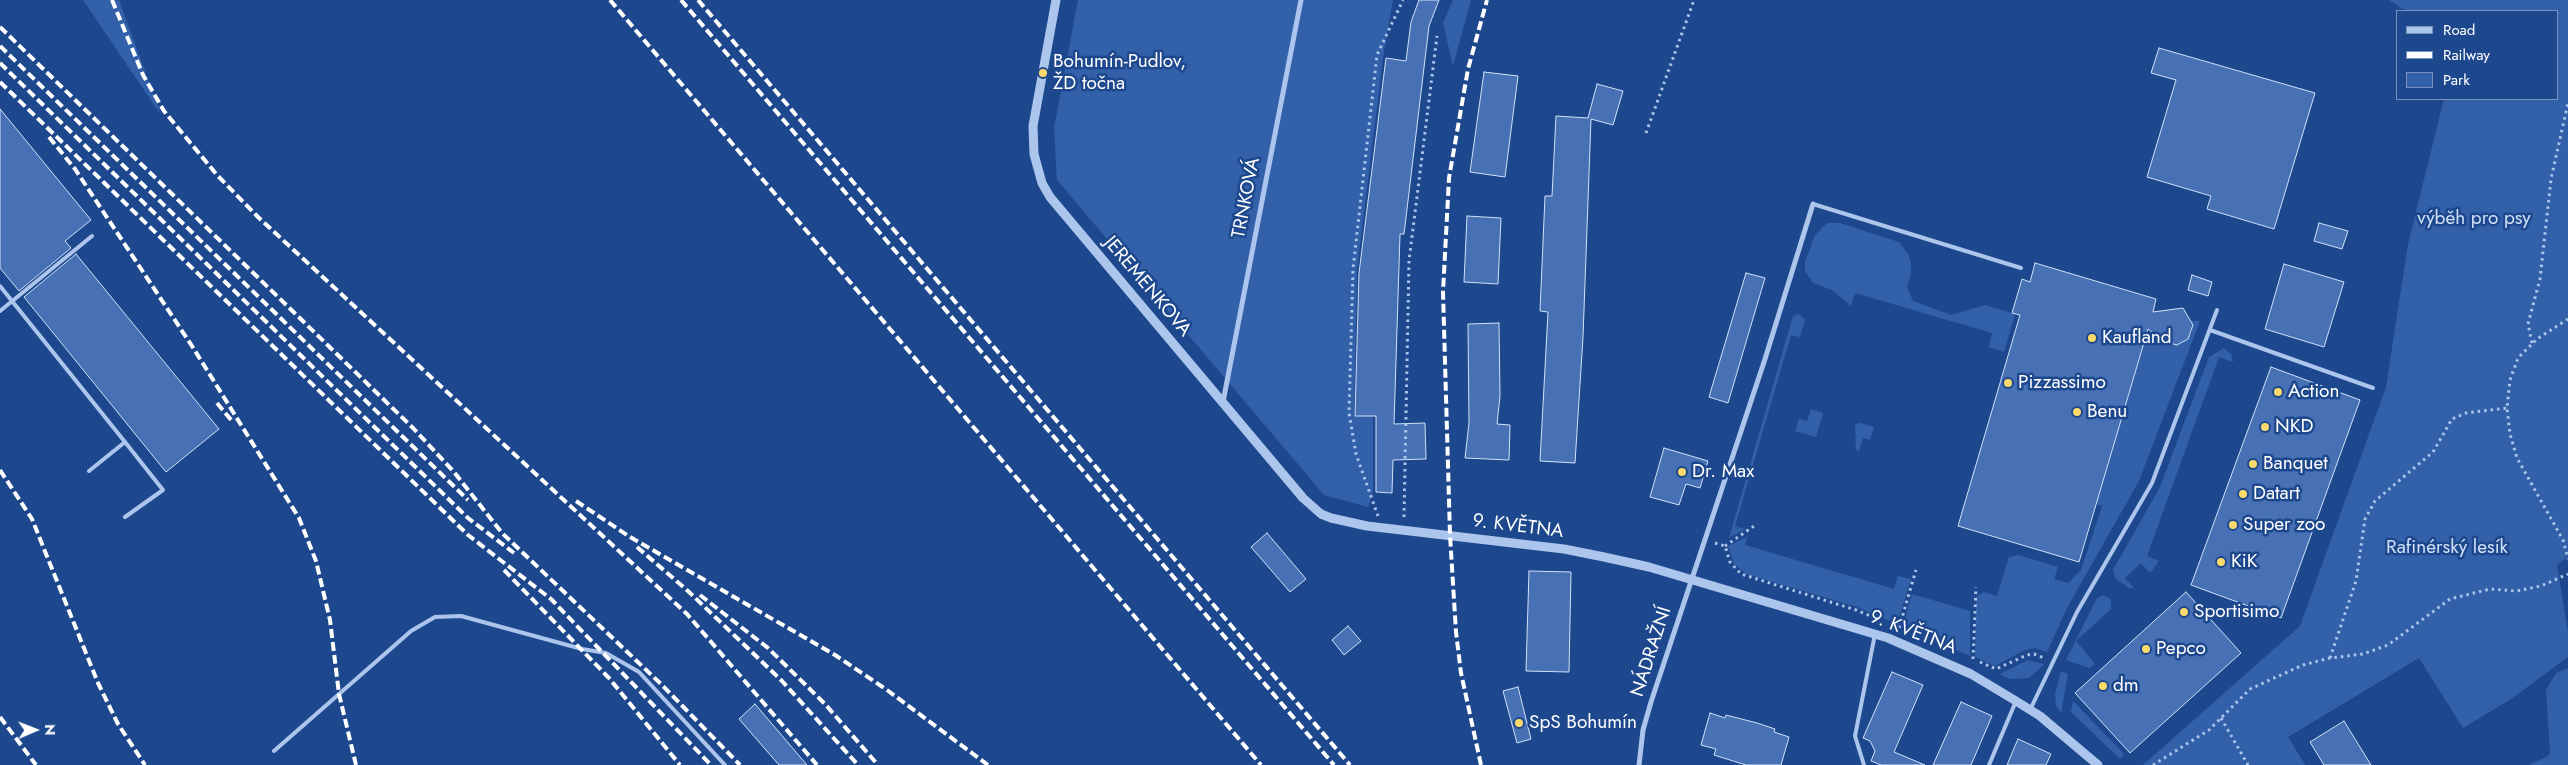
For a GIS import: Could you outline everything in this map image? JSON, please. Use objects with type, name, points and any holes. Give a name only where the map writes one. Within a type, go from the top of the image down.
[{"type":"street","name":"JEREMENKOVA","points":[[1056,0],[1033,126],[1034,154],[1039,176],[1050,197],[1313,507],[1331,518],[1367,526]]},
{"type":"street","name":"TRNKOVÁ","points":[[1223,402],[1301,0]]},
{"type":"street","points":[[1692,580],[1812,204]]},
{"type":"street","name":"9. KVĚTNA","points":[[1367,526],[1564,549],[1649,567],[1875,634],[1932,655],[1971,674],[2030,710],[2098,765]]},
{"type":"street","name":"NÁDRAŽNÍ","points":[[1639,765],[1643,730],[1651,702],[1692,580]]},
{"type":"lane","points":[[1812,204],[2021,268]]},
{"type":"lane","points":[[0,311],[92,236]]},
{"type":"lane","points":[[0,286],[164,490],[125,517]]},
{"type":"lane","points":[[2030,710],[2077,612],[2152,483],[2217,310]]},
{"type":"lane","points":[[2210,330],[2373,388]]},
{"type":"lane","points":[[89,471],[125,442]]},
{"type":"lane","points":[[274,751],[411,631],[435,617],[461,616],[606,654],[639,672],[725,765]]},
{"type":"lane","points":[[1864,765],[1855,736],[1875,634]]},
{"type":"lane","points":[[1989,765],[2016,701]]},
{"type":"path","points":[[1383,528],[1356,454],[1349,413],[1353,269],[1377,54],[1402,0]]},
{"type":"path","points":[[1646,133],[1694,0]]},
{"type":"path","points":[[1404,530],[1409,261],[1437,36]]},
{"type":"path","points":[[2532,344],[2528,324],[2540,279],[2551,179],[2568,103]]},
{"type":"path","points":[[2568,319],[2532,344],[2518,358],[2510,380],[2507,408],[2510,434],[2517,458],[2563,540],[2568,559]]},
{"type":"path","points":[[2330,658],[2356,581],[2365,519],[2375,501],[2433,452],[2452,419],[2466,413],[2507,408]]},
{"type":"path","points":[[1725,546],[1757,524]]},
{"type":"path","points":[[1705,540],[1725,546]]},
{"type":"path","points":[[1725,546],[1730,562],[1741,574],[1856,610],[1882,621]]},
{"type":"path","points":[[1890,624],[1900,629],[1916,570]]},
{"type":"path","points":[[2153,765],[2209,730],[2250,689],[2303,665],[2330,658],[2363,654],[2388,645],[2450,598],[2490,589],[2516,591],[2541,586],[2568,574]]},
{"type":"path","points":[[1972,659],[1976,587]]},
{"type":"path","points":[[1964,655],[1996,669],[2027,655],[2034,654],[2054,661]]},
{"type":"path","points":[[2222,718],[2248,765]]},
{"type":"green space","points":[[83,0],[119,0],[161,115]]},
{"type":"green space","points":[[1078,0],[1393,0],[1383,58],[1357,270],[1354,416],[1373,416],[1373,492],[1368,507],[1324,495],[1057,180],[1054,128]]},
{"type":"green space","points":[[1453,0],[1471,0],[1453,66],[1443,23]]},
{"type":"green space","name":"Rafinérský lesík","points":[[2389,0],[2568,0],[2568,556],[2557,565],[2568,632],[2568,657],[2511,699],[2463,728],[2419,658],[2288,737],[2305,765],[2143,765],[2300,626],[2386,387],[2408,244],[2444,100],[2558,100],[2558,10],[2404,10]]},
{"type":"green space","points":[[1827,223],[1840,223],[1899,242],[1908,254],[1911,263],[1911,273],[1907,287],[1913,301],[1951,315],[1985,305],[2015,314],[2004,352],[1989,347],[1992,333],[1855,293],[1851,306],[1832,290],[1813,283],[1805,271],[1805,262],[1815,235]]},
{"type":"green space","points":[[1799,314],[1805,320],[1800,337],[1791,335],[1735,526],[1745,529],[1729,538],[1793,316]]},
{"type":"green space","points":[[2192,321],[2200,321],[2139,481],[2067,608],[2047,652],[2035,648],[2025,650],[1995,666],[1975,657],[1976,597],[1984,592],[1997,596],[2009,557],[2019,555],[2058,567],[2054,579],[2068,583],[2081,570],[2102,506],[2096,504],[2144,341],[2150,342],[2158,330],[2166,342],[2175,345],[2182,343],[2192,334]]},
{"type":"green space","points":[[2224,348],[2231,354],[2233,362],[2219,357],[2147,556],[2159,561],[2150,573],[2141,563],[2125,578],[2134,588],[2129,588],[2116,579],[2113,570],[2160,487],[2209,357]]},
{"type":"green space","points":[[1811,409],[1823,413],[1816,437],[1795,431],[1799,419],[1807,421]]},
{"type":"green space","points":[[1860,423],[1874,427],[1870,440],[1863,438],[1859,451],[1856,450],[1855,424]]},
{"type":"green space","points":[[1747,537],[1745,545],[1894,589],[1898,576],[1911,579],[1897,624],[1857,607],[1746,574],[1734,564],[1728,546]]},
{"type":"green space","points":[[1912,594],[1970,611],[1970,656],[1933,640],[1935,635],[1917,628],[1915,632],[1903,626]]},
{"type":"green space","points":[[2103,595],[2111,599],[2111,609],[2076,641],[2095,664],[2089,668],[2066,660],[2097,598]]},
{"type":"green space","points":[[2028,660],[2044,664],[2029,678],[2010,679],[2000,674]]},
{"type":"green space","points":[[2568,668],[2568,765],[2529,765],[2548,756],[2550,753],[2546,690],[2556,673]]},
{"type":"green space","points":[[2061,671],[2068,674],[2061,713],[2056,706],[2055,694]]},
{"type":"green space","points":[[2073,701],[2124,754],[2120,759],[2071,712]]},
{"type":"building","points":[[1419,0],[1439,0],[1429,26],[1404,234],[1400,234],[1394,424],[1425,423],[1426,459],[1393,460],[1392,493],[1376,492],[1376,416],[1355,416],[1359,273],[1386,58],[1406,61],[1411,22]]},
{"type":"building","points":[[2159,48],[2315,93],[2274,229],[2207,209],[2211,196],[2147,177],[2176,80],[2151,73]]},
{"type":"building","points":[[1484,72],[1518,76],[1505,177],[1470,172]]},
{"type":"building","points":[[1597,84],[1623,91],[1613,125],[1591,119],[1583,337],[1575,463],[1540,461],[1548,312],[1540,311],[1545,196],[1552,196],[1556,116],[1588,118]]},
{"type":"building","points":[[0,109],[91,220],[65,241],[71,248],[19,291],[0,268]]},
{"type":"building","points":[[1467,216],[1501,218],[1498,284],[1464,282]]},
{"type":"building","points":[[2319,223],[2348,231],[2342,249],[2314,241]]},
{"type":"building","points":[[76,254],[219,429],[166,472],[24,297]]},
{"type":"building","points":[[2035,263],[2156,299],[2153,312],[2183,308],[2193,325],[2188,339],[2177,345],[2166,342],[2148,329],[2079,562],[1958,526],[2020,315],[2012,313],[2022,279],[2030,282]]},
{"type":"building","points":[[2284,264],[2344,282],[2324,347],[2265,329]]},
{"type":"building","points":[[1746,273],[1765,278],[1728,403],[1709,397]]},
{"type":"building","points":[[2192,275],[2212,282],[2208,296],[2188,290]]},
{"type":"building","points":[[1499,323],[1500,396],[1497,424],[1510,425],[1509,460],[1465,458],[1469,423],[1468,324]]},
{"type":"building","points":[[2271,367],[2360,400],[2281,618],[2191,585]]},
{"type":"building","points":[[1664,448],[1708,461],[1700,488],[1686,484],[1679,505],[1650,497]]},
{"type":"building","points":[[1267,533],[1306,579],[1290,592],[1251,547]]},
{"type":"building","points":[[1529,571],[1571,572],[1569,672],[1526,671]]},
{"type":"building","points":[[2186,592],[2241,653],[2130,753],[2075,693]]},
{"type":"building","points":[[1348,626],[1361,641],[1344,655],[1332,640]]},
{"type":"building","points":[[1892,672],[1923,685],[1894,752],[1925,765],[1881,765],[1871,761],[1875,751],[1870,741],[1863,738]]},
{"type":"building","name":"SpS Bohumín","points":[[1518,687],[1531,739],[1517,743],[1503,691]]},
{"type":"building","points":[[1961,702],[1992,716],[1971,765],[1933,765]]},
{"type":"building","points":[[755,704],[807,765],[779,765],[739,719]]},
{"type":"building","points":[[1710,713],[1725,718],[1726,715],[1757,723],[1775,729],[1774,732],[1789,737],[1781,765],[1746,765],[1714,755],[1716,749],[1701,745]]},
{"type":"building","points":[[2344,721],[2371,765],[2324,765],[2310,742]]},
{"type":"building","points":[[2018,739],[2051,754],[2046,765],[2007,765]]},
{"type":"railway","points":[[112,0],[143,75],[164,111],[217,175],[258,217],[687,614],[817,765]]},
{"type":"railway","points":[[610,0],[1261,765]]},
{"type":"railway","points":[[681,0],[1334,765]]},
{"type":"railway","points":[[698,0],[1350,765]]},
{"type":"railway","points":[[1481,765],[1461,673],[1456,632],[1450,535],[1443,292],[1449,178],[1468,69],[1487,0]]},
{"type":"railway","points":[[0,27],[413,428],[454,472],[502,533],[661,684],[740,765]]},
{"type":"railway","points":[[0,46],[468,500]]},
{"type":"railway","points":[[0,63],[468,518],[514,553]]},
{"type":"railway","points":[[0,82],[468,535],[551,599],[711,765]]},
{"type":"railway","points":[[49,137],[75,169],[192,346],[299,518],[316,561],[330,620],[339,694],[356,765]]},
{"type":"railway","points":[[217,403],[232,421]]},
{"type":"railway","points":[[0,470],[32,519],[98,683],[118,724],[145,765]]},
{"type":"railway","points":[[576,501],[630,537],[835,655],[887,690],[988,765]]},
{"type":"railway","points":[[637,547],[688,591],[782,681],[858,765]]},
{"type":"railway","points":[[504,570],[609,678],[680,765]]},
{"type":"railway","points":[[700,595],[768,648],[825,704],[878,765]]},
{"type":"railway","points":[[0,717],[36,765]]},
{"type":"place","name":"Bohumín-Pudlov, ŽD točna","points":[[1043,73]]},
{"type":"place","name":"Kaufland","points":[[2092,338]]},
{"type":"place","name":"Pizzassimo","points":[[2008,383]]},
{"type":"place","name":"Action","points":[[2278,392]]},
{"type":"place","name":"Benu","points":[[2077,412]]},
{"type":"place","name":"NKD","points":[[2265,427]]},
{"type":"place","name":"Banquet","points":[[2253,464]]},
{"type":"place","name":"Dr. Max","points":[[1682,472]]},
{"type":"place","name":"Datart","points":[[2243,494]]},
{"type":"place","name":"Super zoo","points":[[2233,525]]},
{"type":"place","name":"KiK","points":[[2221,562]]},
{"type":"place","name":"Sportisimo","points":[[2184,612]]},
{"type":"place","name":"Pepco","points":[[2146,649]]},
{"type":"place","name":"dm","points":[[2103,686]]},
{"type":"place","name":"SpS Bohumín","points":[[1519,723]]},
{"type":"park label","name":"výběh pro psy","points":[[2474,219]]}]
